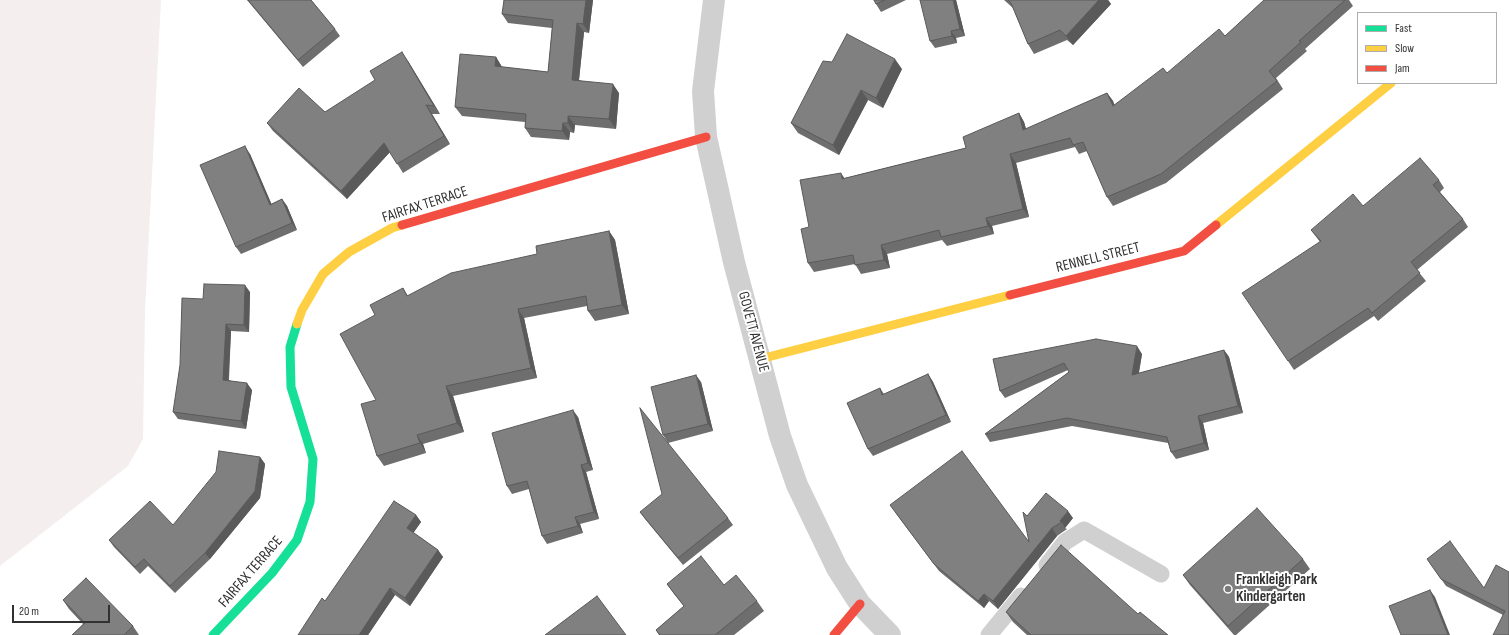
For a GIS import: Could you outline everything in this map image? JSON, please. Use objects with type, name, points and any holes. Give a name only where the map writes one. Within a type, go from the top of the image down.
[{"type":"street","name":"GOVETT AVENUE","points":[[714,0],[703,91],[706,137],[734,262],[780,436],[797,485],[837,568],[860,604],[890,635]]},
{"type":"street","name":"RENNELL STREET","points":[[760,360],[1184,251],[1390,84]]},
{"type":"street","name":"FAIRFAX TERRACE","points":[[213,635],[272,574],[297,540],[310,502],[313,460],[291,387],[290,347],[302,310],[323,274],[349,252],[392,228],[706,137]]},
{"type":"street","points":[[834,635],[860,604]]},
{"type":"lane","points":[[989,635],[1065,542],[1084,530],[1161,574]]},
{"type":"shaded area","points":[[0,0],[161,0],[145,311],[143,439],[128,466],[0,566]]},
{"type":"building","points":[[248,0],[311,0],[335,29],[298,60]]},
{"type":"building","points":[[504,0],[586,0],[583,24],[577,23],[572,80],[613,84],[609,119],[568,116],[568,123],[563,123],[562,131],[525,128],[526,114],[455,107],[460,54],[496,57],[495,66],[548,72],[553,20],[502,14]]},
{"type":"building","points":[[874,0],[885,0],[876,4]]},
{"type":"building","points":[[920,0],[953,0],[960,29],[951,31],[952,36],[930,41]]},
{"type":"building","points":[[1008,0],[1099,0],[1066,36],[1060,30],[1028,44],[1011,3]]},
{"type":"building","points":[[1264,0],[1345,0],[1299,41],[1301,42],[1269,71],[1277,81],[1161,174],[1107,197],[1083,142],[1073,145],[1070,138],[1010,154],[1023,209],[986,218],[988,226],[941,237],[939,230],[881,245],[884,260],[855,265],[853,255],[808,263],[801,229],[809,227],[800,180],[841,173],[842,179],[966,148],[963,137],[1019,113],[1023,130],[1107,93],[1113,106],[1163,68],[1167,73],[1219,29],[1225,36]]},
{"type":"building","points":[[847,34],[895,59],[876,98],[861,90],[833,145],[791,123],[823,61],[832,62]]},
{"type":"building","points":[[402,52],[434,106],[426,105],[444,136],[397,164],[384,143],[341,191],[267,123],[299,88],[325,112],[375,80],[370,71]]},
{"type":"building","points":[[245,146],[270,205],[282,199],[292,223],[236,247],[200,165]]},
{"type":"building","points":[[1420,158],[1439,180],[1433,185],[1463,219],[1411,262],[1420,273],[1372,313],[1368,308],[1288,361],[1242,293],[1321,241],[1311,230],[1353,194],[1363,206]]},
{"type":"building","points":[[609,231],[622,305],[588,311],[586,296],[518,309],[531,368],[446,386],[457,423],[417,435],[420,443],[377,456],[361,404],[376,400],[340,334],[375,315],[370,305],[403,288],[407,296],[451,273],[537,254],[536,246]]},
{"type":"building","points":[[204,284],[245,285],[244,325],[226,324],[223,380],[247,383],[241,421],[173,412],[180,365],[182,298],[203,299]]},
{"type":"building","points":[[1096,339],[1137,346],[1132,375],[1224,350],[1238,406],[1198,416],[1204,443],[1171,452],[1167,437],[1067,418],[985,434],[1069,372],[1064,363],[1000,391],[993,359]]},
{"type":"building","points":[[928,374],[946,415],[868,449],[847,403],[880,388],[882,395]]},
{"type":"building","points":[[696,375],[708,424],[663,435],[651,387]]},
{"type":"building","points":[[640,408],[728,518],[678,558],[640,512],[662,494]]},
{"type":"building","points":[[573,410],[588,463],[581,465],[594,512],[575,517],[578,526],[542,536],[527,481],[507,486],[492,433]]},
{"type":"building","points":[[219,451],[260,457],[255,491],[205,553],[170,586],[144,559],[135,567],[109,540],[150,501],[173,525],[216,472]]},
{"type":"building","points":[[962,451],[1029,542],[1023,512],[1027,516],[1046,493],[1068,511],[1060,521],[1062,522],[1052,528],[993,601],[984,594],[978,601],[934,564],[890,505]]},
{"type":"building","points":[[394,501],[416,515],[407,528],[438,550],[405,598],[390,588],[359,635],[298,635],[322,598],[325,601]]},
{"type":"building","points":[[1257,508],[1303,559],[1228,626],[1183,575]]},
{"type":"building","points":[[1450,541],[1484,588],[1496,565],[1509,572],[1509,635],[1493,635],[1505,611],[1441,579],[1427,559]]},
{"type":"building","points":[[1061,545],[1138,614],[1140,612],[1168,635],[1031,635],[1006,612]]},
{"type":"building","points":[[701,556],[724,585],[736,575],[757,601],[715,635],[660,635],[656,630],[684,606],[667,584]]},
{"type":"building","points":[[86,578],[133,626],[124,635],[72,635],[85,623],[63,600]]},
{"type":"building","points":[[1430,590],[1448,635],[1401,635],[1389,606]]},
{"type":"building","points":[[597,596],[626,635],[545,635]]},
{"type":"traffic: fast","points":[[213,635],[272,573],[297,540],[310,502],[313,459],[291,387],[290,347],[297,324]]},
{"type":"traffic: slow","points":[[1216,225],[1390,84]]},
{"type":"traffic: slow","points":[[297,324],[302,310],[323,274],[349,252],[392,228],[402,225]]},
{"type":"traffic: slow","points":[[760,359],[1010,295]]},
{"type":"traffic: jam","points":[[402,225],[706,137]]},
{"type":"traffic: jam","points":[[1010,295],[1184,251],[1216,225]]},
{"type":"traffic: jam","points":[[834,635],[860,604]]},
{"type":"place","name":"Frankleigh Park Kindergarten","points":[[1228,589]]}]
